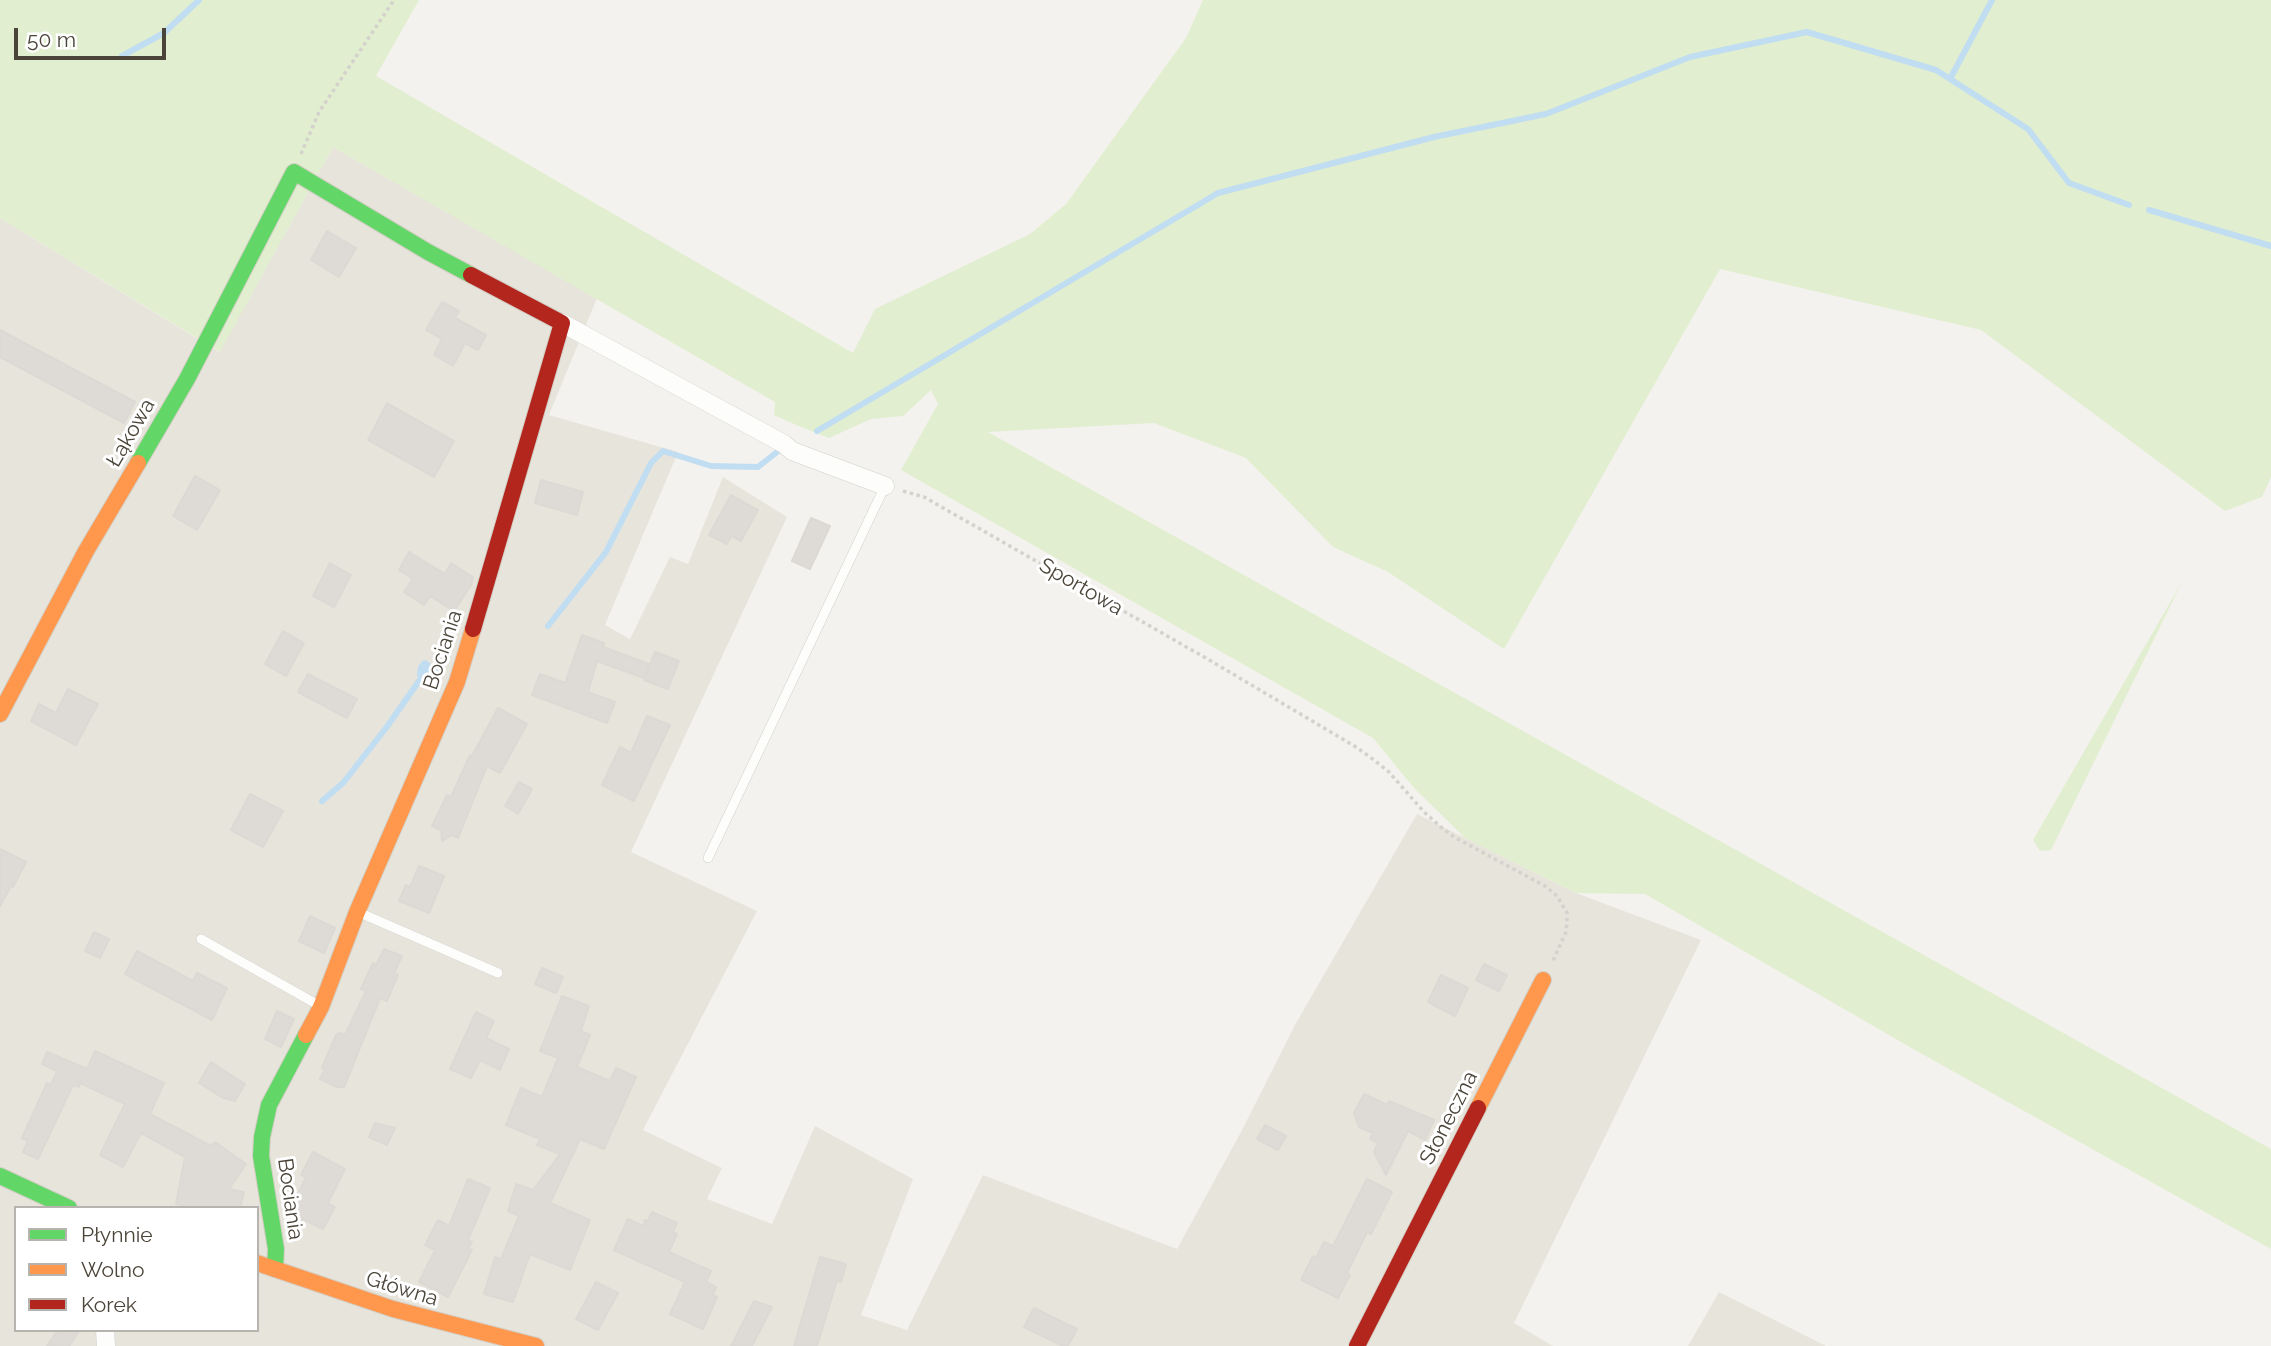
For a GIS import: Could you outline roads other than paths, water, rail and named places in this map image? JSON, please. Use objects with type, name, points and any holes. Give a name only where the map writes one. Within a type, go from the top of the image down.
[{"type":"street","name":"Łąkowa","points":[[0,714],[86,551],[187,379],[294,172],[428,252],[562,323]]},
{"type":"street","points":[[562,323],[784,444],[792,451],[885,486]]},
{"type":"street","name":"Bociania","points":[[275,1269],[276,1249],[264,1178],[262,1137],[269,1105],[321,1007],[356,912],[457,682],[562,323]]},
{"type":"street","name":"Słoneczna","points":[[1357,1346],[1544,980]]},
{"type":"street","points":[[0,1176],[65,1206]]},
{"type":"street","name":"Główna","points":[[259,1264],[393,1309],[536,1346]]},
{"type":"lane","points":[[708,858],[885,486]]},
{"type":"lane","points":[[356,912],[498,973]]},
{"type":"lane","points":[[201,939],[321,1007]]},
{"type":"water","points":[[426,660],[440,671],[441,675],[420,683],[418,667]]},
{"type":"waterway","points":[[122,56],[164,33],[199,0]]},
{"type":"waterway","points":[[1950,79],[1992,0]]},
{"type":"waterway","points":[[817,431],[1218,193],[1434,137],[1546,114],[1690,57],[1807,32],[1936,70],[2028,129],[2069,183],[2129,205]]},
{"type":"waterway","points":[[2149,210],[2271,246]]},
{"type":"waterway","points":[[548,626],[606,552],[651,463],[663,451],[711,466],[758,467],[777,452]]},
{"type":"waterway","points":[[322,801],[343,783],[419,681],[439,666]]}]
